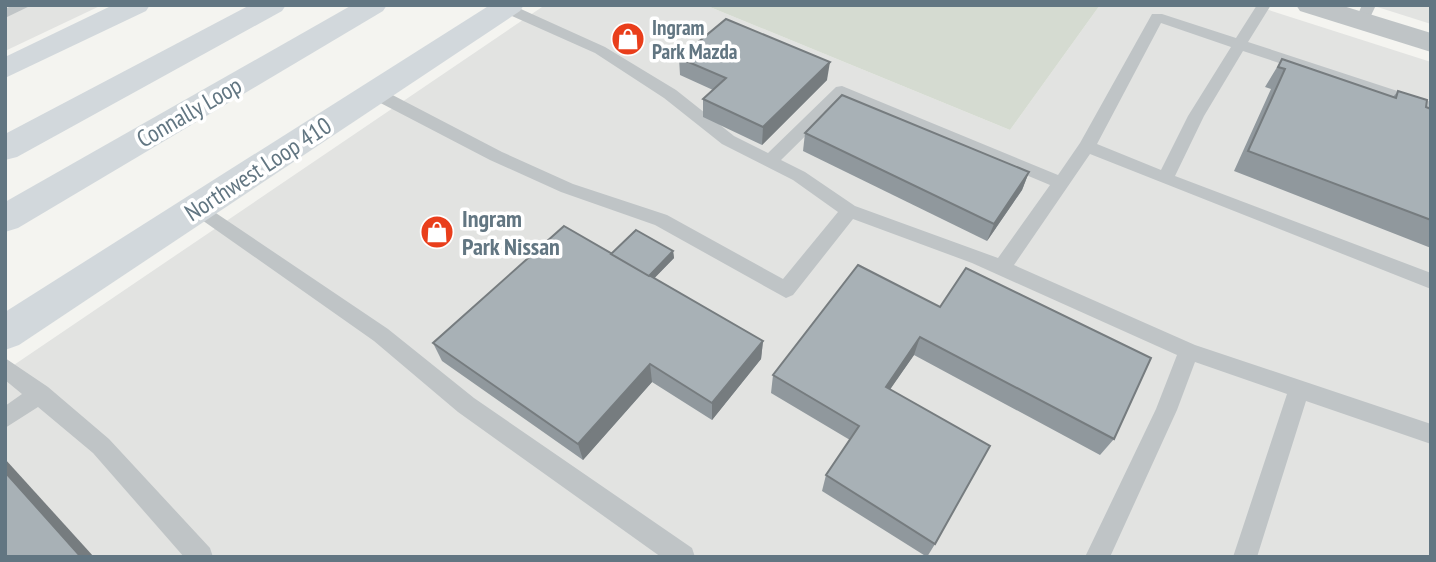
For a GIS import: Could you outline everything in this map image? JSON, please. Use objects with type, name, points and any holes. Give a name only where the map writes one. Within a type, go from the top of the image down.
[{"type":"main road","points":[[5,69],[136,5]]},
{"type":"main road","points":[[5,148],[236,5]]},
{"type":"main road","points":[[5,148],[272,5]]},
{"type":"main road","name":"Connally Loop","points":[[5,219],[373,5]]},
{"type":"main road","name":"Northwest Loop 410","points":[[5,333],[508,7]]},
{"type":"street","points":[[1310,5],[1365,13],[1431,43]]},
{"type":"lane","points":[[5,14],[24,5]]},
{"type":"lane","points":[[1165,179],[1196,116],[1264,5]]},
{"type":"lane","points":[[508,7],[600,50],[670,94],[728,140],[799,176],[849,211],[909,229],[1003,266],[1189,351],[1431,434]]},
{"type":"lane","points":[[1003,266],[1087,146],[1157,17],[1431,108]]},
{"type":"lane","points":[[770,161],[842,91],[1061,183]]},
{"type":"lane","points":[[375,93],[496,156],[567,188],[661,220],[786,290],[849,211]]},
{"type":"lane","points":[[1087,146],[1165,179],[1431,281]]},
{"type":"lane","points":[[198,208],[381,335],[466,405],[683,557]]},
{"type":"lane","points":[[1097,557],[1166,410],[1189,351]]},
{"type":"lane","points":[[5,367],[101,446],[201,557]]},
{"type":"lane","points":[[1245,557],[1299,390]]},
{"type":"lane","points":[[5,418],[40,394]]},
{"type":"shaded area","points":[[5,5],[102,5],[5,51]]},
{"type":"shaded area","points":[[545,5],[705,5],[1010,130],[1100,5],[1253,5],[1431,62],[1431,557],[5,557],[5,371]]},
{"type":"shaded area","points":[[705,5],[1100,5],[1010,130]]},
{"type":"shaded area","points":[[1371,5],[1431,5],[1431,24]]},
{"type":"building","points":[[726,19],[830,62],[763,127],[703,99],[726,78],[679,58]]},
{"type":"building","points":[[1282,59],[1396,98],[1398,91],[1427,100],[1426,107],[1431,109],[1431,220],[1248,151],[1285,69],[1278,67]]},
{"type":"building","points":[[842,95],[1029,172],[994,224],[805,133]]},
{"type":"building","points":[[564,226],[763,341],[712,403],[650,364],[578,444],[433,343]]},
{"type":"building","points":[[636,230],[673,251],[649,276],[611,254]]},
{"type":"building","points":[[858,265],[940,307],[966,268],[1151,358],[1114,439],[920,337],[886,387],[990,446],[935,544],[826,475],[859,426],[773,375]]},
{"type":"building","points":[[5,472],[81,557],[5,557]]},
{"type":"place","name":"Ingram Park Mazda","points":[[628,39]]},
{"type":"place","name":"Ingram Park Nissan","points":[[437,232]]}]
